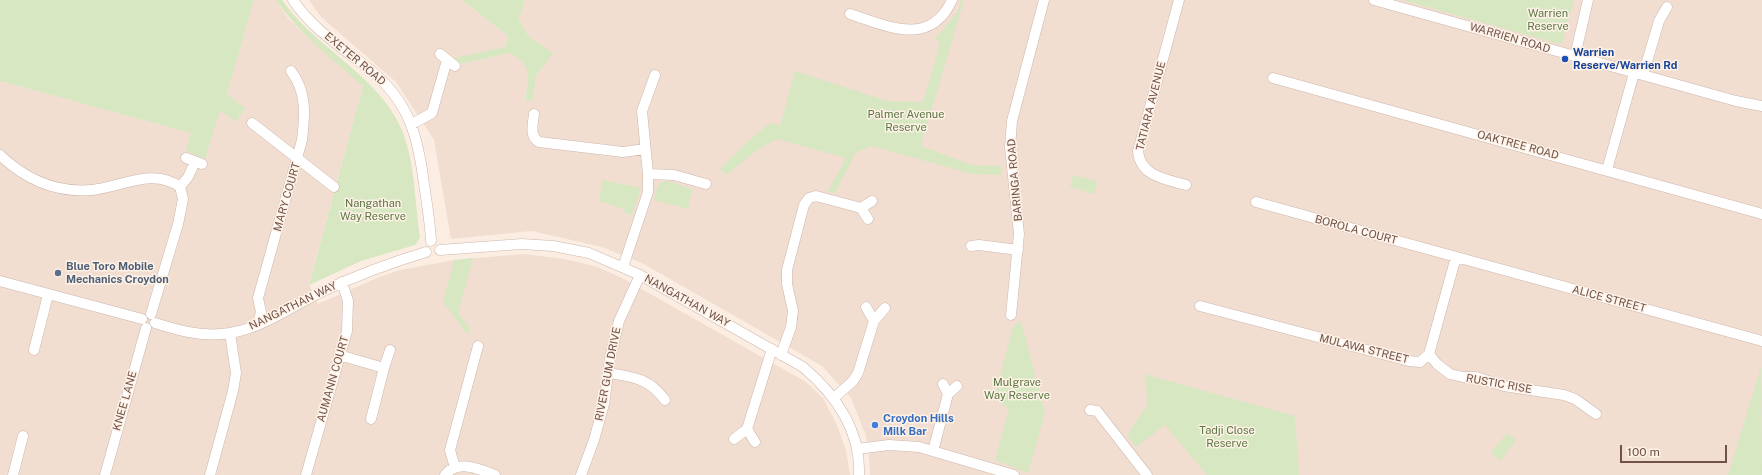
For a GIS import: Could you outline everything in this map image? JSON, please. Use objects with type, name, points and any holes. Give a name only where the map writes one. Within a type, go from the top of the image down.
[{"type":"street","name":"EXETER ROAD","points":[[293,0],[303,13],[322,31],[384,82],[400,102],[412,124],[421,160],[431,242]]},
{"type":"street","points":[[850,14],[906,31],[920,29],[934,23],[944,14],[952,0]]},
{"type":"street","name":"BARINGA ROAD","points":[[1011,315],[1018,250],[1018,215],[1010,147],[1012,121],[1044,0]]},
{"type":"street","name":"TATIARA AVENUE","points":[[1179,0],[1138,151],[1139,159],[1143,167],[1150,174],[1186,185]]},
{"type":"street","name":"WARRIEN ROAD","points":[[1374,0],[1736,101],[1762,106]]},
{"type":"street","points":[[1575,56],[1588,0]]},
{"type":"street","points":[[1607,170],[1638,74],[1659,21],[1667,7]]},
{"type":"street","points":[[412,124],[432,113],[448,60]]},
{"type":"street","name":"MARY COURT","points":[[258,324],[261,312],[258,298],[298,158],[305,119],[304,100],[301,87],[291,71]]},
{"type":"street","points":[[623,266],[648,192],[648,174],[642,111],[655,75]]},
{"type":"street","name":"OAKTREE ROAD","points":[[1273,78],[1762,214]]},
{"type":"street","points":[[534,114],[532,133],[535,140],[544,144],[623,152],[645,149]]},
{"type":"street","points":[[252,123],[334,187]]},
{"type":"street","points":[[0,155],[13,167],[44,184],[62,188],[92,190],[136,180],[154,179],[173,182],[180,187],[188,177],[194,161]]},
{"type":"street","points":[[648,174],[674,175],[706,184]]},
{"type":"street","name":"KNEE LANE","points":[[105,475],[178,224],[183,199],[180,187]]},
{"type":"street","points":[[781,355],[791,327],[793,311],[787,284],[787,270],[804,205],[809,198],[816,196],[861,208],[868,219]]},
{"type":"street","points":[[861,208],[872,201]]},
{"type":"street","name":"BOROLA COURT","points":[[1256,202],[1456,257]]},
{"type":"street","points":[[431,242],[438,243],[440,250],[438,254],[434,256],[429,255],[426,252],[426,245],[431,242]]},
{"type":"street","name":"NANGATHAN WAY","points":[[440,250],[522,244],[553,246],[589,253],[640,274],[804,367],[821,382],[834,398],[849,423],[857,449],[859,475]]},
{"type":"street","points":[[970,246],[980,245],[1018,250]]},
{"type":"street","name":"NANGATHAN WAY","points":[[0,281],[149,321],[180,331],[202,334],[230,333],[258,324],[342,282],[426,252]]},
{"type":"street","points":[[1429,354],[1456,257]]},
{"type":"street","name":"ALICE STREET","points":[[1456,257],[1762,341]]},
{"type":"street","name":"RIVER GUM DRIVE","points":[[581,475],[601,416],[614,338],[619,321],[640,274]]},
{"type":"street","name":"AUMANN COURT","points":[[308,475],[339,355],[347,331],[349,311],[348,301],[342,282]]},
{"type":"street","points":[[34,350],[48,295]]},
{"type":"street","name":"MULAWA STREET","points":[[1200,306],[1409,362],[1420,362],[1429,354]]},
{"type":"street","points":[[866,307],[874,321]]},
{"type":"street","points":[[834,398],[853,381],[858,373],[874,321],[885,308]]},
{"type":"street","points":[[210,475],[233,391],[236,373],[230,333]]},
{"type":"street","points":[[455,468],[450,450],[478,346]]},
{"type":"street","points":[[734,439],[747,429],[772,349]]},
{"type":"street","points":[[371,419],[390,350]]},
{"type":"street","name":"RUSTIC RISE","points":[[1429,354],[1437,364],[1450,374],[1463,377],[1476,377],[1504,386],[1564,395],[1575,399],[1596,414]]},
{"type":"street","points":[[339,355],[384,368]]},
{"type":"street","points":[[609,373],[632,377],[648,383],[657,389],[665,400]]},
{"type":"street","points":[[943,384],[948,394]]},
{"type":"street","points":[[933,451],[948,394],[957,386]]},
{"type":"street","points":[[1090,410],[1097,411],[1147,475]]},
{"type":"street","points":[[747,429],[755,442]]},
{"type":"street","points":[[13,475],[23,436]]},
{"type":"street","points":[[857,449],[878,445],[897,445],[933,451],[1014,475]]},
{"type":"street","points":[[445,475],[455,468],[462,466],[472,466],[495,475]]},
{"type":"shaded area","points":[[254,0],[276,0],[288,18],[306,36],[363,86],[309,284],[318,304],[377,278],[400,270],[454,260],[524,254],[565,259],[598,267],[624,279],[806,382],[823,398],[836,423],[846,450],[850,475],[0,475],[0,81],[192,133],[220,109],[244,108],[227,94]]},
{"type":"shaded area","points":[[309,0],[462,0],[508,36],[505,47],[455,59],[461,64],[510,53],[522,60],[529,72],[525,101],[533,99],[536,76],[552,53],[529,37],[519,19],[525,0],[1762,0],[1762,475],[870,475],[866,436],[851,398],[822,366],[642,263],[602,247],[532,231],[451,239],[434,140],[396,82],[321,17]]},
{"type":"green space","points":[[0,0],[254,0],[227,94],[245,108],[236,122],[220,110],[205,159],[186,151],[191,133],[0,81]]},
{"type":"green space","name":"Nangathan Way Reserve","points":[[276,0],[282,0],[311,33],[362,76],[390,109],[401,128],[406,141],[414,182],[420,238],[415,245],[361,261],[309,285],[363,86],[305,35]]},
{"type":"green space","points":[[462,0],[525,0],[519,19],[529,37],[553,53],[536,76],[533,99],[525,102],[528,73],[523,63],[510,53],[461,64],[454,58],[505,47],[508,36]]},
{"type":"green space","name":"Palmer Avenue Reserve","points":[[961,0],[964,0],[921,146],[972,165],[1001,166],[1002,175],[972,174],[872,146],[856,152],[835,193],[828,191],[846,158],[777,139],[757,150],[726,175],[720,169],[748,141],[770,123],[780,126],[795,71],[887,101],[923,102],[940,43],[935,39],[958,11]]},
{"type":"green space","name":"Warrien Reserve","points":[[1402,0],[1574,0],[1562,42],[1559,44]]},
{"type":"green space","points":[[1073,175],[1098,182],[1094,194],[1070,187]]},
{"type":"green space","points":[[602,180],[641,188],[632,215],[623,212],[624,209],[599,201]]},
{"type":"green space","points":[[667,181],[692,189],[688,209],[654,200],[659,185]]},
{"type":"green space","points":[[473,258],[458,313],[470,328],[468,335],[443,302],[454,260]]},
{"type":"green space","name":"Mulgrave Way Reserve","points":[[1021,321],[1045,413],[1028,473],[995,460],[1009,409],[994,398],[1013,327]]},
{"type":"green space","points":[[1761,367],[1762,475],[1728,475]]},
{"type":"green space","name":"Tadji Close Reserve","points":[[1144,374],[1295,416],[1299,475],[1207,475],[1165,425],[1136,447],[1127,435],[1148,404]]},
{"type":"green space","points":[[1507,433],[1516,440],[1500,461],[1491,453]]},
{"type":"place","name":"Warrien Reserve/Warrien Rd","points":[[1565,59]]},
{"type":"place","name":"Blue Toro Mobile Mechanics Croydon","points":[[58,273]]},
{"type":"place","name":"Croydon Hills Milk Bar","points":[[875,425]]}]
